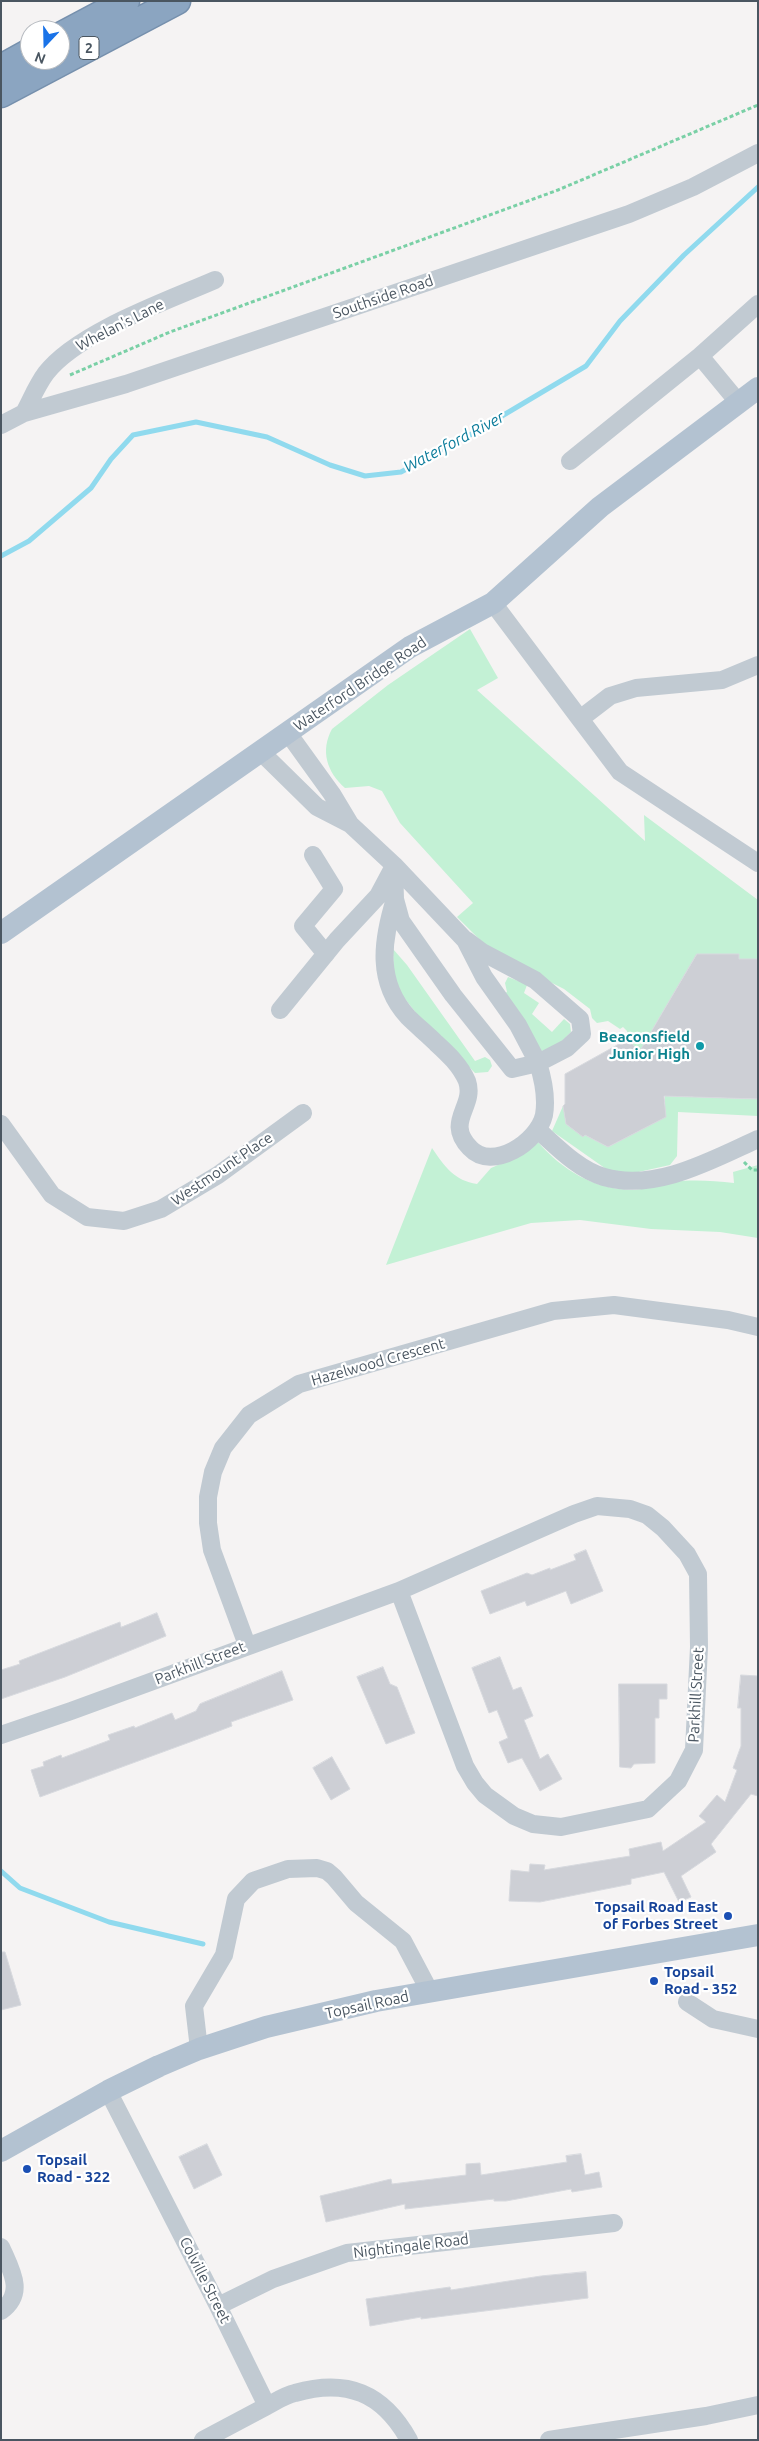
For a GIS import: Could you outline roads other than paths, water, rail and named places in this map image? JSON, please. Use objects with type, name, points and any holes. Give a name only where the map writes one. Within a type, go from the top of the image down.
[{"type":"highway","name":"2","points":[[70,31],[126,1]]},
{"type":"highway","name":"2","points":[[1,94],[177,1]]},
{"type":"highway","points":[[1,68],[20,58]]},
{"type":"main road","name":"Waterford Bridge Road","points":[[1,933],[410,647],[493,604],[600,507],[758,388]]},
{"type":"main road","name":"Topsail Road","points":[[1,2151],[108,2091],[199,2049],[266,2027],[376,2001],[758,1935]]},
{"type":"street","name":"Southside Road","points":[[1,424],[24,413],[126,384],[629,214],[693,188],[758,153]]},
{"type":"street","name":"Whelan's Lane","points":[[24,413],[45,374],[61,357],[84,341],[138,314],[215,280]]},
{"type":"street","points":[[570,461],[700,356],[758,304]]},
{"type":"street","points":[[700,356],[738,402]]},
{"type":"street","points":[[493,604],[620,772],[758,863]]},
{"type":"street","points":[[580,718],[610,696],[636,688],[722,680],[758,665]]},
{"type":"street","points":[[288,733],[332,794],[350,824]]},
{"type":"street","points":[[261,752],[317,807],[350,824],[394,865],[466,940],[482,952],[535,980],[580,1019],[582,1034],[567,1048],[538,1063],[512,1069],[491,1045],[401,921],[395,899],[394,865]]},
{"type":"street","points":[[313,855],[334,889],[303,926],[326,954]]},
{"type":"street","points":[[280,1010],[326,954],[378,896],[394,865]]},
{"type":"street","points":[[395,899],[383,946],[384,971],[393,996],[408,1016],[457,1063],[466,1080],[470,1092],[459,1120],[462,1136],[470,1149],[486,1157],[504,1155],[538,1130],[544,1115],[544,1093],[538,1063],[518,1025],[484,977],[466,940]]},
{"type":"street","name":"Westmount Place","points":[[1,1124],[52,1195],[87,1217],[124,1221],[161,1209],[218,1175],[303,1113]]},
{"type":"street","points":[[538,1130],[587,1169],[604,1177],[641,1181],[694,1167],[758,1139]]},
{"type":"street","name":"Hazelwood Crescent","points":[[247,1646],[212,1550],[208,1523],[208,1497],[216,1464],[223,1448],[249,1415],[299,1384],[553,1311],[614,1305],[728,1320],[758,1327]]},
{"type":"street","name":"Parkhill Street","points":[[1,1735],[72,1711],[399,1591],[574,1514],[597,1506],[630,1509],[647,1515],[663,1528],[688,1554],[698,1574],[699,1647],[694,1750],[678,1782],[648,1809],[561,1827],[533,1824],[500,1806],[475,1783],[464,1766],[399,1591]]},
{"type":"street","points":[[199,2049],[194,2006],[224,1955],[236,1899],[253,1881],[288,1868],[317,1868],[327,1871],[334,1877],[356,1903],[403,1941],[430,1992]]},
{"type":"street","points":[[687,2002],[713,2019],[758,2028]]},
{"type":"street","name":"Colville Street","points":[[108,2091],[267,2406]]},
{"type":"street","name":"Nightingale Road","points":[[218,2306],[273,2280],[347,2253],[614,2223]]},
{"type":"street","points":[[1,2247],[16,2281],[16,2289],[9,2304],[1,2311]]},
{"type":"street","points":[[203,2440],[294,2393],[337,2387],[372,2397],[389,2409],[410,2440]]},
{"type":"street","points":[[549,2440],[706,2416],[758,2405]]},
{"type":"waterway","name":"Waterford River","points":[[1,556],[29,541],[91,488],[111,459],[133,435],[196,422],[267,437],[330,465],[365,476],[401,472],[470,435],[586,366],[620,321],[684,255],[758,187]]},
{"type":"waterway","points":[[1,1871],[20,1888],[109,1922],[203,1944]]},
{"type":"place","name":"Beaconsfield Junior High","points":[[700,1046]]},
{"type":"place","name":"Topsail Road East of Forbes Street","points":[[728,1916]]},
{"type":"place","name":"Topsail Road - 352","points":[[654,1981]]},
{"type":"place","name":"Topsail Road - 322","points":[[27,2169]]}]
